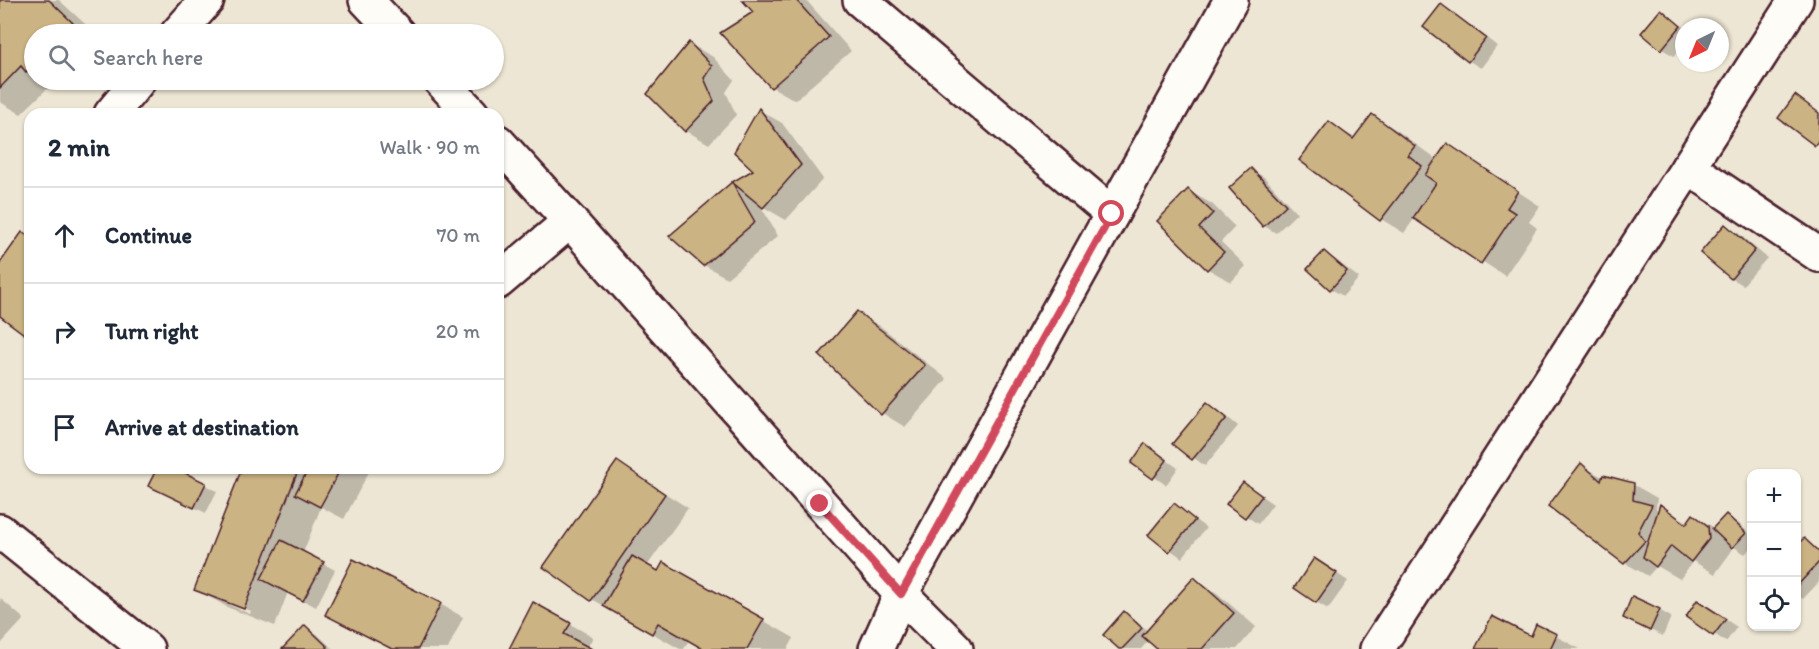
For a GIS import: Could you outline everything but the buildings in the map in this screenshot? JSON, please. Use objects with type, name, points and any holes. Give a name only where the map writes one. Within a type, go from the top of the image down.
[{"type":"street","points":[[186,24],[207,0]]},
{"type":"street","points":[[366,0],[389,24]]},
{"type":"street","points":[[860,0],[1112,214]]},
{"type":"street","points":[[876,649],[901,594],[1231,0]]},
{"type":"street","points":[[1377,649],[1796,0]]},
{"type":"street","points":[[116,108],[131,90]]},
{"type":"street","points":[[449,90],[466,108]]},
{"type":"street","points":[[504,149],[901,594],[956,649]]},
{"type":"street","points":[[1688,167],[1819,255]]},
{"type":"street","points":[[504,277],[570,221]]},
{"type":"street","points":[[0,531],[147,649]]},
{"type":"route","points":[[820,504],[901,594],[1112,214]]}]
